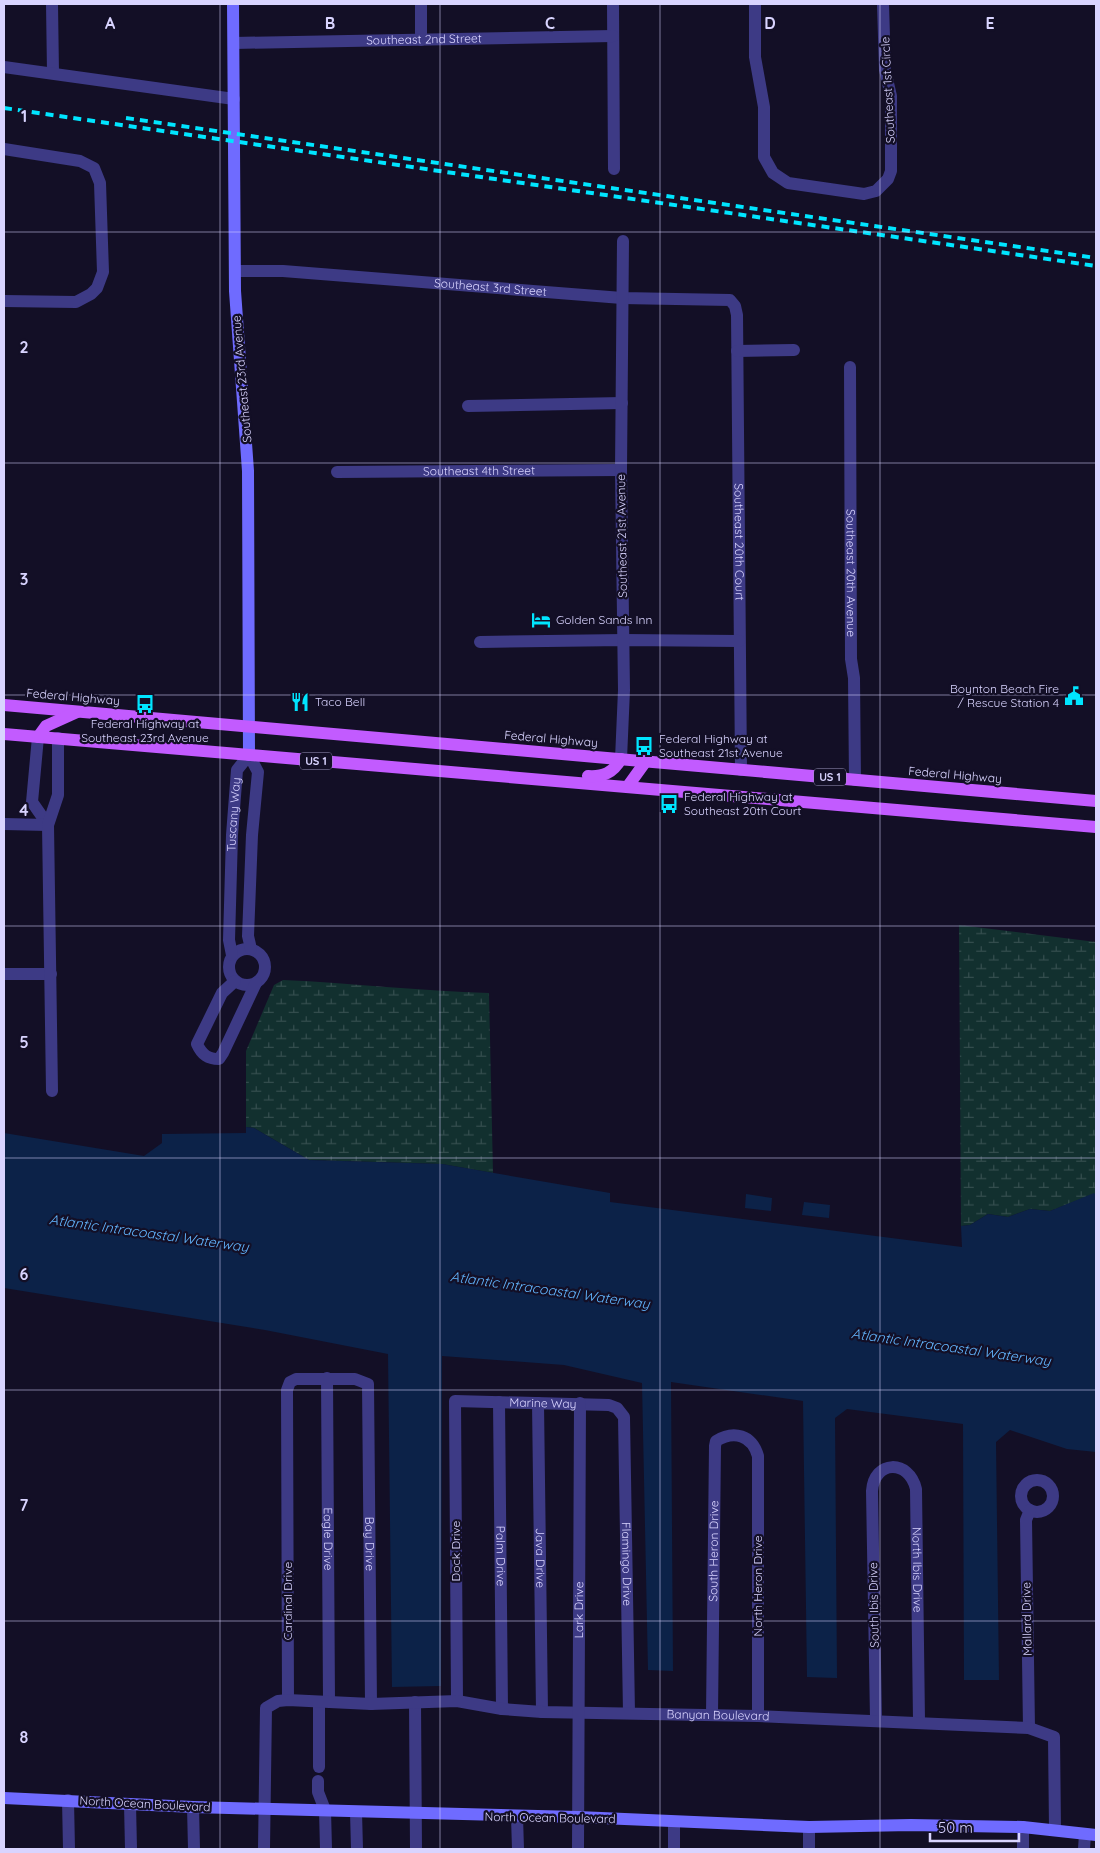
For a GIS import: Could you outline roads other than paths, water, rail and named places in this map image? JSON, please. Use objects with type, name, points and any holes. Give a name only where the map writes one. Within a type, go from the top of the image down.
[{"type":"main road","name":"Southeast 23rd Avenue","points":[[233,4],[235,271],[238,346],[248,453],[251,727],[249,755]]},
{"type":"main road","name":"Federal Highway","points":[[4,705],[1096,801]]},
{"type":"main road","points":[[38,737],[46,726],[80,711]]},
{"type":"main road","name":"US 1","points":[[4,734],[486,776],[628,786],[1096,828]]},
{"type":"main road","points":[[486,776],[516,770],[601,777],[618,765],[622,759]]},
{"type":"main road","points":[[628,786],[646,761]]},
{"type":"main road","name":"North Ocean Boulevard","points":[[4,1798],[193,1808],[578,1817],[808,1827],[910,1825],[1023,1827],[1091,1834]]},
{"type":"street","points":[[52,4],[53,73]]},
{"type":"street","points":[[421,4],[421,40]]},
{"type":"street","points":[[613,4],[614,169]]},
{"type":"street","name":"Southeast 1st Circle","points":[[755,4],[755,57],[764,107],[763,148],[768,165],[780,178],[788,182],[864,194],[876,191],[883,186],[891,171],[891,96],[885,70],[883,4]]},
{"type":"street","name":"Southeast 2nd Street","points":[[234,43],[613,36]]},
{"type":"street","points":[[4,67],[234,100]]},
{"type":"street","points":[[4,149],[80,161],[87,163],[98,175],[103,272],[97,288],[91,294],[76,302],[4,301]]},
{"type":"street","name":"Southeast 21st Avenue","points":[[622,759],[624,640],[621,470],[623,241]]},
{"type":"street","name":"Southeast 3rd Street","points":[[235,271],[283,271],[622,298],[730,300],[735,306],[737,315]]},
{"type":"street","name":"Southeast 20th Court","points":[[737,315],[741,770]]},
{"type":"street","points":[[737,351],[794,350]]},
{"type":"street","name":"Southeast 20th Avenue","points":[[850,367],[851,640],[854,686],[855,780]]},
{"type":"street","points":[[468,406],[622,403]]},
{"type":"street","name":"Southeast 4th Street","points":[[337,472],[621,470]]},
{"type":"street","points":[[480,642],[739,641]]},
{"type":"street","points":[[38,737],[32,802],[48,825]]},
{"type":"street","points":[[52,1091],[48,825],[58,795],[58,738]]},
{"type":"street","name":"Tuscany Way","points":[[249,755],[258,772],[252,835],[248,936],[252,949],[260,954],[265,964],[263,975],[256,983],[223,1053],[219,1059],[211,1059],[201,1053],[198,1044],[222,993],[235,981],[229,972],[228,966],[232,955],[229,940],[232,835],[238,770],[249,755]]},
{"type":"street","points":[[4,824],[48,825]]},
{"type":"street","points":[[232,955],[241,949],[252,949]]},
{"type":"street","points":[[4,974],[51,974]]},
{"type":"street","points":[[235,981],[245,985],[256,983]]},
{"type":"street","name":"Bay Drive","points":[[327,1378],[355,1379],[368,1384],[371,1704]]},
{"type":"street","name":"Cardinal Drive","points":[[288,1700],[287,1390],[290,1382],[296,1379],[327,1378]]},
{"type":"street","name":"Eagle Drive","points":[[319,1767],[324,1701],[327,1378]]},
{"type":"street","name":"Marine Way","points":[[456,1401],[609,1405],[617,1408],[624,1417]]},
{"type":"street","name":"Dock Drive","points":[[456,1401],[457,1701]]},
{"type":"street","name":"Palm Drive","points":[[499,1402],[502,1709]]},
{"type":"street","name":"Java Drive","points":[[538,1403],[542,1712]]},
{"type":"street","name":"Lark Drive","points":[[578,1849],[580,1403]]},
{"type":"street","name":"Flamingo Drive","points":[[624,1417],[628,1713]]},
{"type":"street","name":"South Heron Drive","points":[[712,1715],[716,1441],[724,1436],[735,1434],[750,1440],[758,1456]]},
{"type":"street","name":"North Heron Drive","points":[[758,1456],[758,1716]]},
{"type":"street","name":"North Ibis Drive","points":[[872,1491],[876,1476],[882,1470],[892,1467],[901,1468],[909,1473],[916,1489],[919,1721]]},
{"type":"street","name":"South Ibis Drive","points":[[872,1491],[876,1719]]},
{"type":"street","name":"Mallard Drive","points":[[1029,1728],[1026,1520],[1030,1510]]},
{"type":"street","points":[[264,1849],[266,1708],[278,1701],[288,1700]]},
{"type":"street","name":"Banyan Boulevard","points":[[288,1700],[371,1704],[457,1701],[502,1709],[542,1712],[876,1719],[1029,1728],[1054,1737],[1055,1830]]},
{"type":"street","points":[[415,1702],[416,1849]]},
{"type":"street","points":[[318,1781],[318,1792],[325,1810],[326,1849]]},
{"type":"street","points":[[68,1800],[69,1849]]},
{"type":"street","points":[[130,1804],[131,1849]]},
{"type":"street","points":[[193,1808],[194,1849]]},
{"type":"street","points":[[356,1812],[357,1849]]},
{"type":"street","points":[[517,1817],[518,1849]]},
{"type":"street","points":[[674,1822],[674,1849]]},
{"type":"street","points":[[808,1827],[809,1849]]},
{"type":"street","points":[[1023,1827],[1023,1849]]},
{"type":"street","points":[[1084,1849],[1091,1834]]},
{"type":"water","name":"Atlantic Intracoastal Waterway","points":[[246,1127],[254,1128],[309,1160],[442,1164],[610,1193],[610,1202],[962,1247],[961,1226],[970,1225],[988,1214],[1008,1217],[1030,1209],[1050,1211],[1094,1193],[1096,1195],[1096,1452],[1067,1449],[1010,1430],[996,1442],[999,1680],[964,1680],[963,1424],[847,1409],[835,1418],[837,1678],[807,1677],[803,1401],[671,1382],[673,1671],[648,1670],[642,1383],[564,1365],[442,1356],[441,1686],[392,1687],[388,1354],[265,1330],[4,1288],[4,1133],[144,1156],[162,1143],[162,1134],[246,1133]]},
{"type":"water","points":[[746,1194],[772,1198],[771,1211],[745,1208]]},
{"type":"water","points":[[804,1202],[830,1205],[829,1218],[802,1215]]},
{"type":"railway","points":[[4,108],[1096,266]]},
{"type":"railway","points":[[126,118],[1096,258]]},
{"type":"place","name":"Golden Sands Inn","points":[[541,620]]},
{"type":"place","name":"Boynton Beach Fire / Rescue Station 4","points":[[1074,696]]},
{"type":"place","name":"Taco Bell","points":[[300,702]]},
{"type":"place","name":"Federal Highway at Southeast 23rd Avenue","points":[[145,704]]},
{"type":"place","name":"Federal Highway at Southeast 21st Avenue","points":[[644,746]]},
{"type":"place","name":"Federal Highway at Southeast 20th Court","points":[[669,804]]}]
